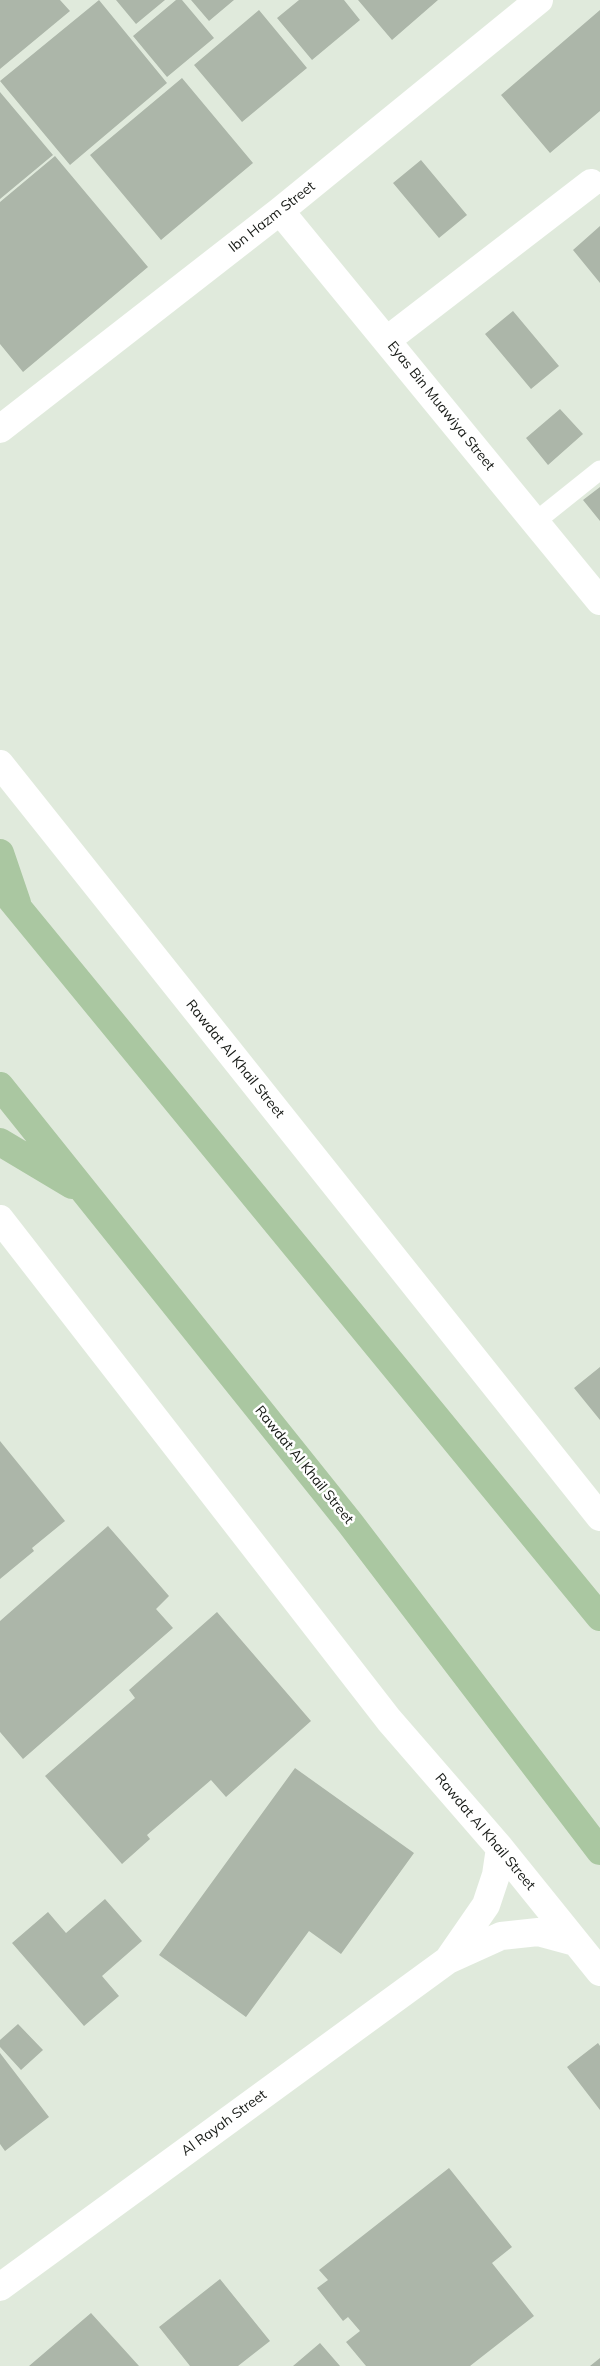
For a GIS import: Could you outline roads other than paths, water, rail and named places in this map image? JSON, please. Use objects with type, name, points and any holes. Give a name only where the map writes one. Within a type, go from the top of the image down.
[{"type":"main road","points":[[0,853],[19,909]]},
{"type":"main road","points":[[0,886],[600,1617]]},
{"type":"main road","name":"Rawdat Al Khail Street","points":[[0,1086],[350,1523],[597,1844]]},
{"type":"main road","points":[[0,1142],[86,1194]]},
{"type":"street","name":"Ibn Hazm Street","points":[[0,429],[280,212],[540,0]]},
{"type":"street","points":[[387,340],[597,182]]},
{"type":"street","name":"Eyas Bin Muawiya Street","points":[[280,212],[600,601]]},
{"type":"street","name":"Rawdat Al Khail Street","points":[[0,764],[600,1517]]},
{"type":"street","name":"Rawdat Al Khail Street","points":[[0,1219],[389,1720],[500,1848],[600,1972]]},
{"type":"street","name":"Al Rayah Street","points":[[448,1960],[486,1905],[496,1875],[500,1848]]},
{"type":"street","name":"Al Rayah Street","points":[[0,2286],[448,1960],[501,1936],[538,1932],[575,1942]]},
{"type":"lane","points":[[536,522],[600,470]]}]
